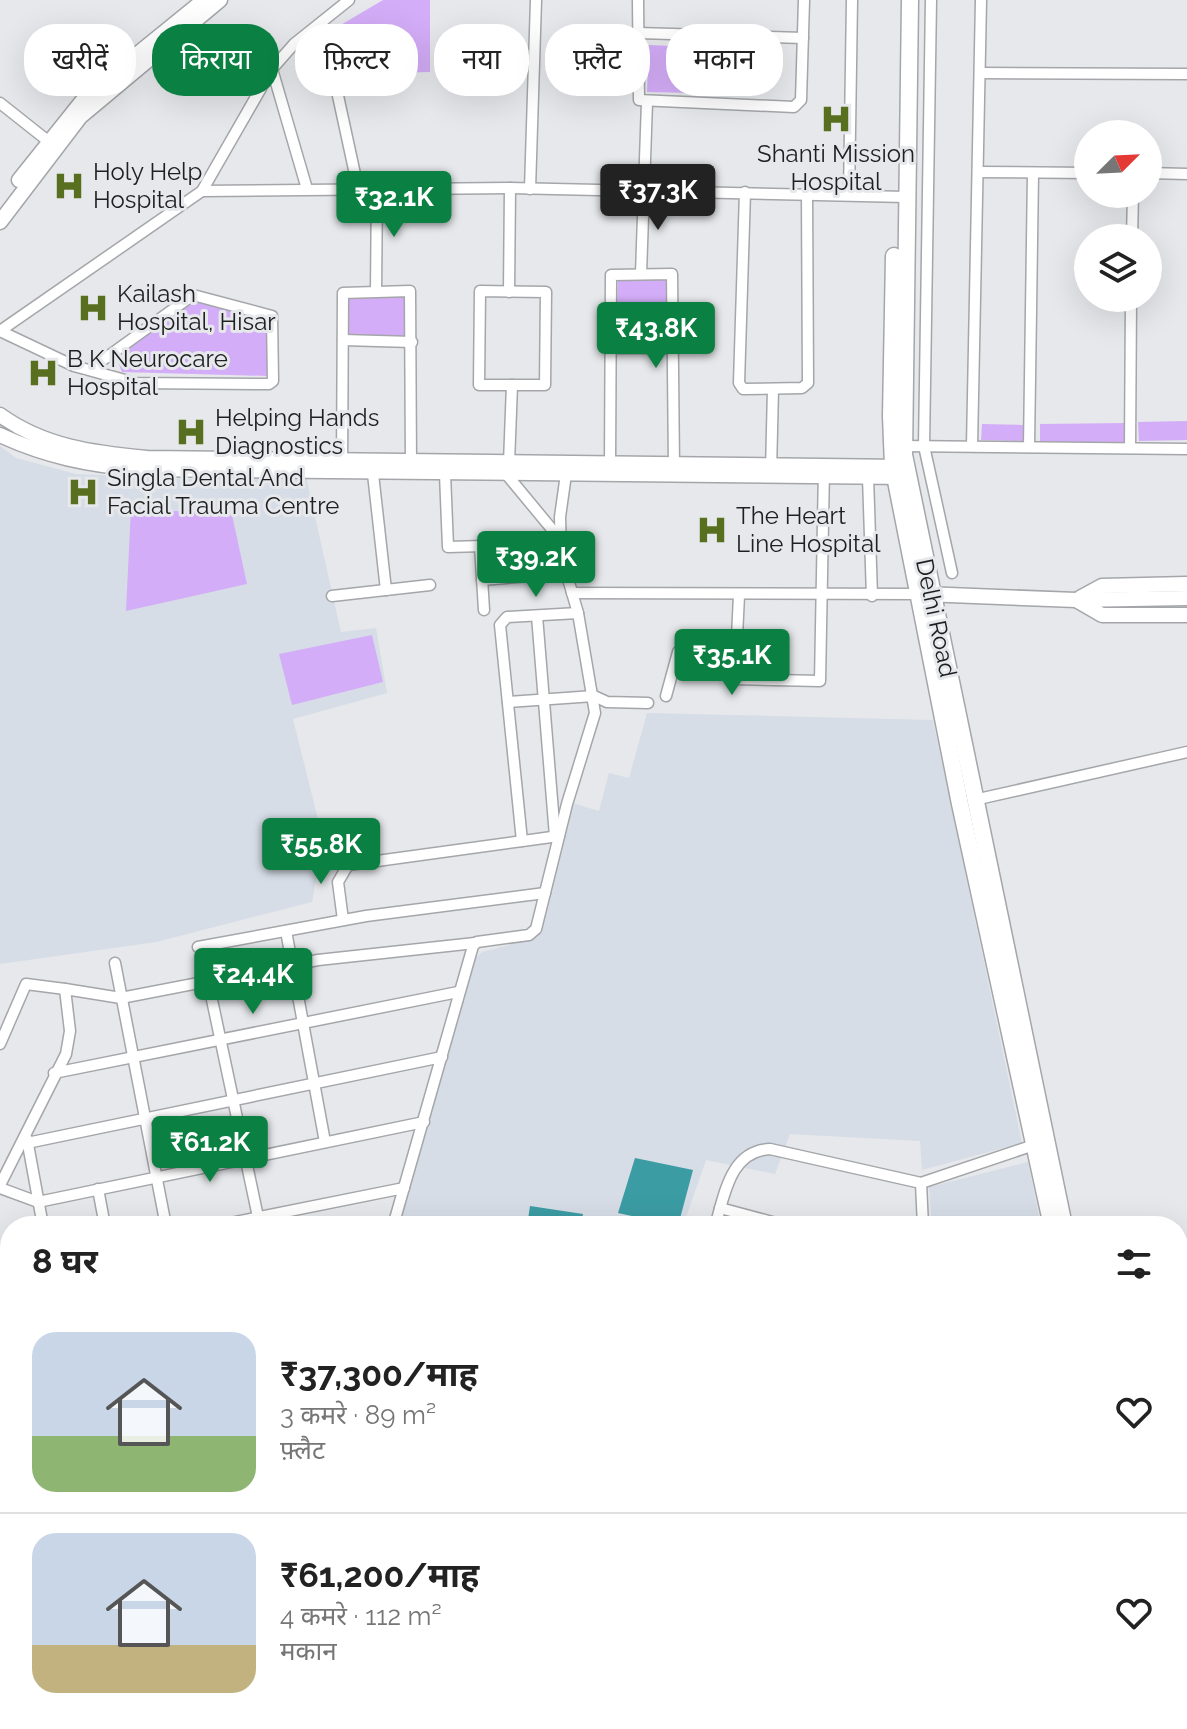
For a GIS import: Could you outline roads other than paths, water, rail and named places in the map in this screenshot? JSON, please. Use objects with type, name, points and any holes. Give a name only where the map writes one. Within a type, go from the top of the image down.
[{"type":"main road","points":[[182,24],[204,0]]},
{"type":"main road","points":[[185,24],[220,0]]},
{"type":"main road","name":"Delhi Road","points":[[900,0],[897,446],[900,472],[1040,1143],[1061,1216]]},
{"type":"main road","name":"Delhi Road","points":[[901,197],[910,0]]},
{"type":"main road","points":[[0,206],[87,95],[152,48]]},
{"type":"main road","points":[[0,222],[80,117],[152,52]]},
{"type":"main road","points":[[0,415],[55,444],[95,453],[147,458],[372,467],[900,472]]},
{"type":"main road","points":[[0,435],[31,449],[85,464],[139,469],[342,466]]},
{"type":"main road","points":[[566,470],[610,464],[674,471]]},
{"type":"main road","points":[[411,467],[445,474],[508,469]]},
{"type":"main road","points":[[824,472],[868,477],[900,472]]},
{"type":"main road","points":[[1076,600],[1102,586],[1187,584]]},
{"type":"main road","points":[[924,594],[1076,600],[1187,598]]},
{"type":"main road","name":"Delhi Road","points":[[924,594],[974,800],[1040,1143],[1051,1216]]},
{"type":"main road","points":[[1076,600],[1102,615],[1187,615]]},
{"type":"street","points":[[279,61],[294,44],[348,0]]},
{"type":"street","points":[[530,189],[536,0]]},
{"type":"street","points":[[638,0],[638,24]]},
{"type":"street","points":[[637,96],[647,102],[794,107],[801,100],[804,0]]},
{"type":"street","points":[[849,195],[852,0]]},
{"type":"street","points":[[931,0],[924,446],[952,573]]},
{"type":"street","points":[[972,446],[981,0]]},
{"type":"street","points":[[322,22],[358,188]]},
{"type":"street","points":[[650,33],[803,38]]},
{"type":"street","points":[[980,73],[1187,74]]},
{"type":"street","points":[[279,93],[307,189]]},
{"type":"street","points":[[0,331],[202,191],[254,96]]},
{"type":"street","points":[[641,274],[641,190],[647,102]]},
{"type":"street","points":[[0,103],[48,141]]},
{"type":"street","points":[[978,172],[1074,173]]},
{"type":"street","points":[[1029,447],[1033,173]]},
{"type":"street","points":[[1162,173],[1187,174]]},
{"type":"street","points":[[376,291],[377,187]]},
{"type":"street","points":[[509,292],[510,188]]},
{"type":"street","points":[[202,191],[510,188],[901,197]]},
{"type":"street","points":[[745,192],[739,383],[743,389],[802,388],[808,383],[807,194]]},
{"type":"street","points":[[610,464],[611,275],[673,274],[674,471]]},
{"type":"street","points":[[342,466],[344,291],[376,291],[412,292],[411,467]]},
{"type":"street","points":[[543,291],[547,295],[546,382],[541,386],[512,385],[481,387],[478,383],[479,293],[543,291]]},
{"type":"street","points":[[0,331],[89,370],[136,383],[272,384],[272,316],[193,295],[89,370]]},
{"type":"street","points":[[1130,448],[1131,312]]},
{"type":"street","points":[[343,340],[412,342]]},
{"type":"street","points":[[611,348],[673,348]]},
{"type":"street","points":[[512,385],[508,469],[560,541]]},
{"type":"street","points":[[771,471],[773,389]]},
{"type":"street","points":[[897,446],[1187,449]]},
{"type":"street","points":[[372,467],[386,590]]},
{"type":"street","points":[[0,1044],[26,984],[121,998],[292,965],[533,933],[557,836],[594,722],[594,696],[560,541],[566,470]]},
{"type":"street","points":[[739,595],[735,657],[737,681],[820,681],[824,472]]},
{"type":"street","points":[[445,474],[447,546],[560,541]]},
{"type":"street","points":[[868,477],[872,596]]},
{"type":"street","points":[[480,546],[484,610]]},
{"type":"street","points":[[482,580],[566,573]]},
{"type":"street","points":[[332,596],[430,585]]},
{"type":"street","points":[[572,593],[924,594]]},
{"type":"street","points":[[522,841],[502,620],[578,613]]},
{"type":"street","points":[[537,616],[557,836]]},
{"type":"street","points":[[666,696],[678,652],[735,657]]},
{"type":"street","points":[[508,702],[594,696],[607,702],[648,703]]},
{"type":"street","points":[[974,800],[1187,752]]},
{"type":"street","points":[[343,920],[338,882],[348,865],[557,836]]},
{"type":"street","points":[[198,947],[343,920],[545,893]]},
{"type":"street","points":[[286,931],[325,1142]]},
{"type":"street","points":[[396,1216],[458,992],[475,943]]},
{"type":"street","points":[[115,963],[164,1216]]},
{"type":"street","points":[[208,981],[258,1216]]},
{"type":"street","points":[[65,989],[70,1031],[66,1054],[0,1186],[38,1202],[424,1122]]},
{"type":"street","points":[[54,1073],[458,992]]},
{"type":"street","points":[[26,1138],[145,1118],[442,1057]]},
{"type":"street","points":[[26,1138],[41,1216]]},
{"type":"street","points":[[718,1216],[736,1166],[756,1150],[770,1149],[921,1183],[1040,1143]]},
{"type":"street","points":[[921,1183],[923,1216]]},
{"type":"street","points":[[263,1216],[404,1188]]},
{"type":"street","points":[[98,1189],[103,1216]]},
{"type":"street","points":[[720,1208],[748,1216]]},
{"type":"water","points":[[635,1158],[693,1170],[681,1216],[618,1213]]},
{"type":"water","points":[[530,1206],[583,1214],[583,1216],[528,1216]]},
{"type":"place","name":"Shanti Mission Hospital","points":[[836,119]]},
{"type":"place","name":"Holy Help Hospital","points":[[69,186]]},
{"type":"place","name":"Kailash Hospital, Hisar","points":[[93,308]]},
{"type":"place","name":"B K Neurocare Hospital","points":[[43,373]]},
{"type":"place","name":"Helping Hands Diagnostics","points":[[191,432]]},
{"type":"place","name":"Singla Dental And Facial Trauma Centre","points":[[83,492]]},
{"type":"place","name":"The Heart Line Hospital","points":[[712,530]]}]
